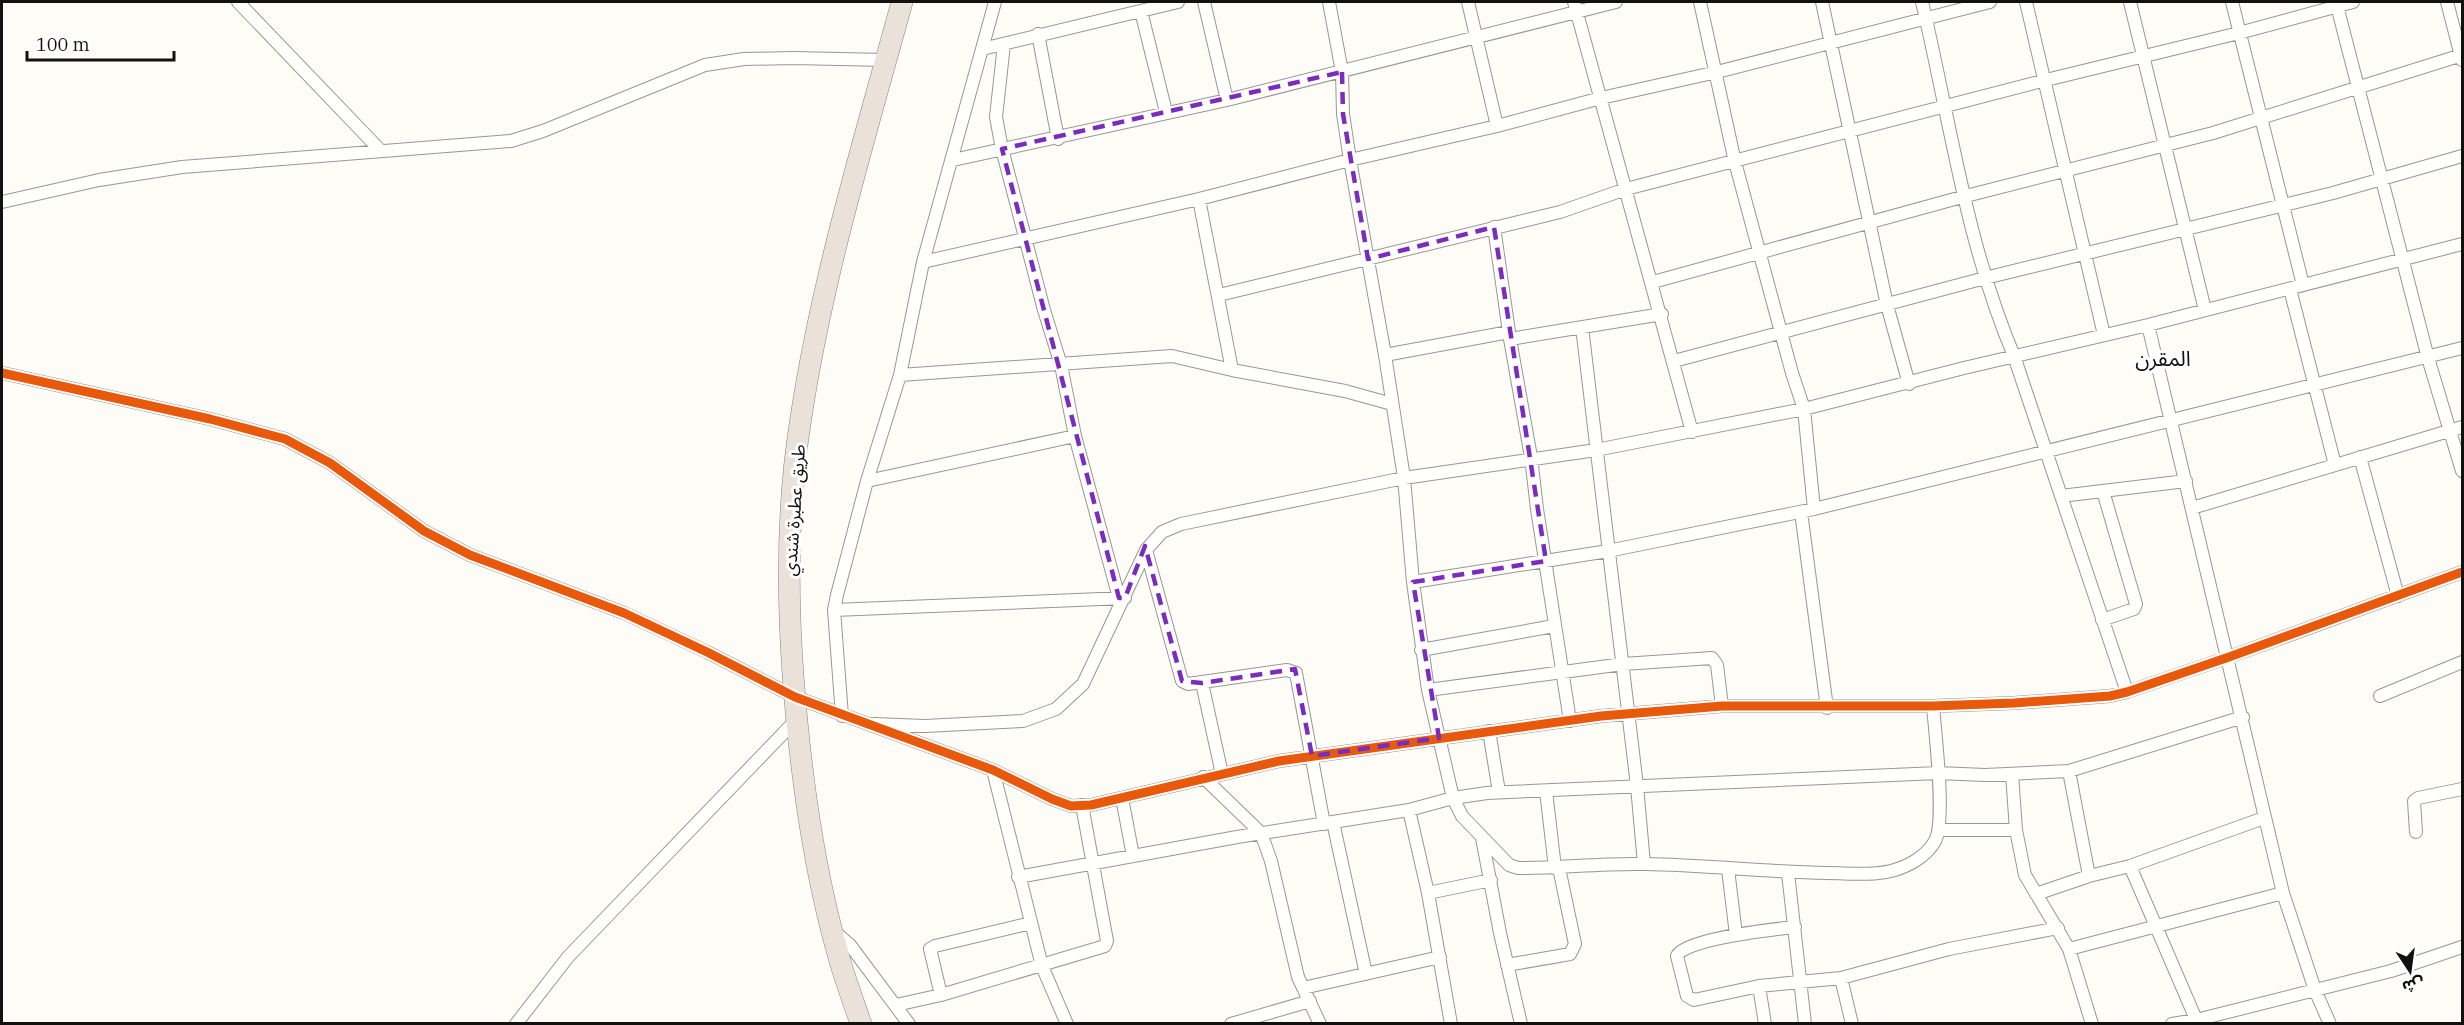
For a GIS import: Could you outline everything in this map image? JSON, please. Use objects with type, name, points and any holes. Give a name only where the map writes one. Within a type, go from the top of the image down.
[{"type":"highway","name":"طريق عطبرة شندي","points":[[861,1023],[832,930],[805,798],[796,720],[790,621],[789,539],[800,424],[821,316],[844,216],[902,2]]},
{"type":"street","points":[[238,2],[380,150]]},
{"type":"street","points":[[842,716],[834,610],[867,481],[900,375],[923,262],[995,2]]},
{"type":"street","points":[[982,49],[1178,2]]},
{"type":"street","points":[[1204,2],[1227,100]]},
{"type":"street","points":[[1329,2],[1342,72],[1343,114],[1350,160],[1385,355],[1404,478],[1421,650],[1453,798],[1462,816],[1509,865],[1518,868],[1644,864],[1788,873],[1890,871],[1912,863],[1922,855],[1934,842],[1939,830],[1933,706]]},
{"type":"street","points":[[1468,2],[1497,126]]},
{"type":"street","points":[[953,160],[1058,139],[1166,112],[1227,100],[1477,38],[1576,7],[1616,2]]},
{"type":"street","points":[[1700,2],[1735,162],[1804,409],[1814,509]]},
{"type":"street","points":[[1822,2],[1887,305],[1909,384]]},
{"type":"street","points":[[1922,2],[1962,197],[1998,320],[2014,356],[2127,692]]},
{"type":"street","points":[[923,262],[1199,199],[1350,160],[1497,126],[1601,98],[1717,72],[1990,2]]},
{"type":"street","points":[[2026,2],[2104,335]]},
{"type":"street","points":[[2130,2],[2205,310]]},
{"type":"street","points":[[2232,2],[2303,285]]},
{"type":"street","points":[[1219,295],[1560,212],[1626,189],[1850,133],[2046,80],[2239,33],[2337,4],[2354,2]]},
{"type":"street","points":[[1653,282],[1962,197],[2165,145],[2358,90],[2462,57],[2447,2]]},
{"type":"street","points":[[2337,4],[2428,358],[2463,471]]},
{"type":"street","points":[[1576,7],[1662,314],[1692,432]]},
{"type":"street","points":[[1141,11],[1166,112]]},
{"type":"street","points":[[1038,34],[1058,139]]},
{"type":"street","points":[[1004,44],[996,117],[1002,149],[1044,310],[1061,365],[1075,436],[1122,598]]},
{"type":"street","points":[[2,202],[99,180],[182,167],[512,141],[543,131],[705,65],[744,59],[886,60]]},
{"type":"street","points":[[1674,361],[1986,278],[2382,180],[2463,156]]},
{"type":"street","points":[[1199,199],[1232,370]]},
{"type":"street","points":[[1494,227],[1531,458],[1561,674],[1570,720]]},
{"type":"street","points":[[862,723],[926,726],[1023,721],[1056,709],[1083,684],[1146,550],[1162,532],[1181,524],[1404,478],[1596,450],[1804,409],[2404,261],[2463,244]]},
{"type":"street","points":[[2290,289],[2317,385],[2335,465]]},
{"type":"street","points":[[1385,355],[1662,314]]},
{"type":"street","points":[[2148,325],[2229,657],[2283,893],[2315,990],[2330,1023]]},
{"type":"street","points":[[1582,327],[1638,786],[1644,864]]},
{"type":"street","points":[[1413,582],[1608,551],[1801,512],[2463,348]]},
{"type":"street","points":[[900,375],[1172,356],[1232,370],[1346,391],[1392,404]]},
{"type":"street","points":[[2,373],[210,419],[285,439],[330,463],[424,531],[470,555],[624,613],[795,697],[993,770],[1071,806],[1091,806],[1203,777],[1312,756],[1570,720],[1722,706],[1827,708],[1933,706],[2078,699],[2127,692],[2463,572]]},
{"type":"street","points":[[2192,508],[2463,427]]},
{"type":"street","points":[[867,481],[1075,436]]},
{"type":"street","points":[[2360,457],[2398,596]]},
{"type":"street","points":[[2061,496],[2186,481]]},
{"type":"street","points":[[2102,620],[2130,611],[2136,604],[2103,491]]},
{"type":"street","points":[[1801,512],[1827,708]]},
{"type":"street","points":[[1146,550],[1182,681],[1188,684],[1202,683],[1287,670],[1296,673],[1312,756],[1366,974]]},
{"type":"street","points":[[834,610],[1122,598]]},
{"type":"street","points":[[1421,650],[1554,626]]},
{"type":"street","points":[[1428,690],[1623,664],[1712,658],[1716,665],[1722,706]]},
{"type":"street","points":[[2380,696],[2463,662]]},
{"type":"street","points":[[1202,683],[1222,774]]},
{"type":"street","points":[[1018,878],[1133,856],[1409,810],[1453,798],[1499,792],[1938,773],[2012,774],[2069,771],[2243,717]]},
{"type":"street","points":[[516,1023],[568,957],[796,720]]},
{"type":"street","points":[[1489,731],[1499,792]]},
{"type":"street","points":[[993,770],[1018,878],[1042,966],[1067,1023]]},
{"type":"street","points":[[2069,771],[2089,876]]},
{"type":"street","points":[[2012,774],[2016,830],[2025,875],[2069,949],[2092,1023]]},
{"type":"street","points":[[1203,777],[1261,834],[1271,861],[1298,977],[1320,1023]]},
{"type":"street","points":[[2415,832],[2414,801],[2418,798],[2463,789]]},
{"type":"street","points":[[1507,965],[1570,954],[1574,950],[1575,944],[1557,868],[1546,791]]},
{"type":"street","points":[[1122,798],[1133,856]]},
{"type":"street","points":[[896,1005],[942,995],[1105,946],[1107,941],[1091,864],[1082,805]]},
{"type":"street","points":[[1409,810],[1428,893],[1451,1023]]},
{"type":"street","points":[[2036,894],[2089,876],[2130,866],[2264,818]]},
{"type":"street","points":[[1939,830],[2016,830]]},
{"type":"street","points":[[1482,836],[1507,965],[1521,1023]]},
{"type":"street","points":[[2130,866],[2197,1022]]},
{"type":"street","points":[[1728,869],[1736,935]]},
{"type":"street","points":[[1788,873],[1796,927],[1805,1023]]},
{"type":"street","points":[[1428,893],[1491,880]]},
{"type":"street","points":[[2069,949],[2283,893]]},
{"type":"street","points":[[942,995],[930,949],[1031,923]]},
{"type":"street","points":[[1796,927],[1736,935],[1678,952],[1687,996],[1694,999],[1759,986],[1840,978],[1949,949],[2058,928]]},
{"type":"street","points":[[832,930],[850,945],[909,1023]]},
{"type":"street","points":[[2172,1023],[2197,1022],[2391,970],[2463,947]]},
{"type":"street","points":[[1303,988],[1440,957]]},
{"type":"street","points":[[1840,978],[1851,1023]]},
{"type":"street","points":[[1759,986],[1765,1023]]},
{"type":"street","points":[[1231,1023],[1310,1000]]},
{"type":"highlighted area","points":[[1342,72],[1343,114],[1368,259],[1494,227],[1546,561],[1413,582],[1439,738],[1312,756],[1295,669],[1202,683],[1182,681],[1145,546],[1125,598],[1119,598],[1002,149]]},
{"type":"cycle path","points":[[2,373],[210,419],[285,439],[330,463],[424,531],[470,555],[624,613],[795,697],[993,770],[1071,806],[1091,805],[1279,761],[1601,716],[1722,706],[1933,706],[2110,696],[2229,657],[2462,572]]},
{"type":"district","name":"المقرن","points":[[2163,358]]}]
